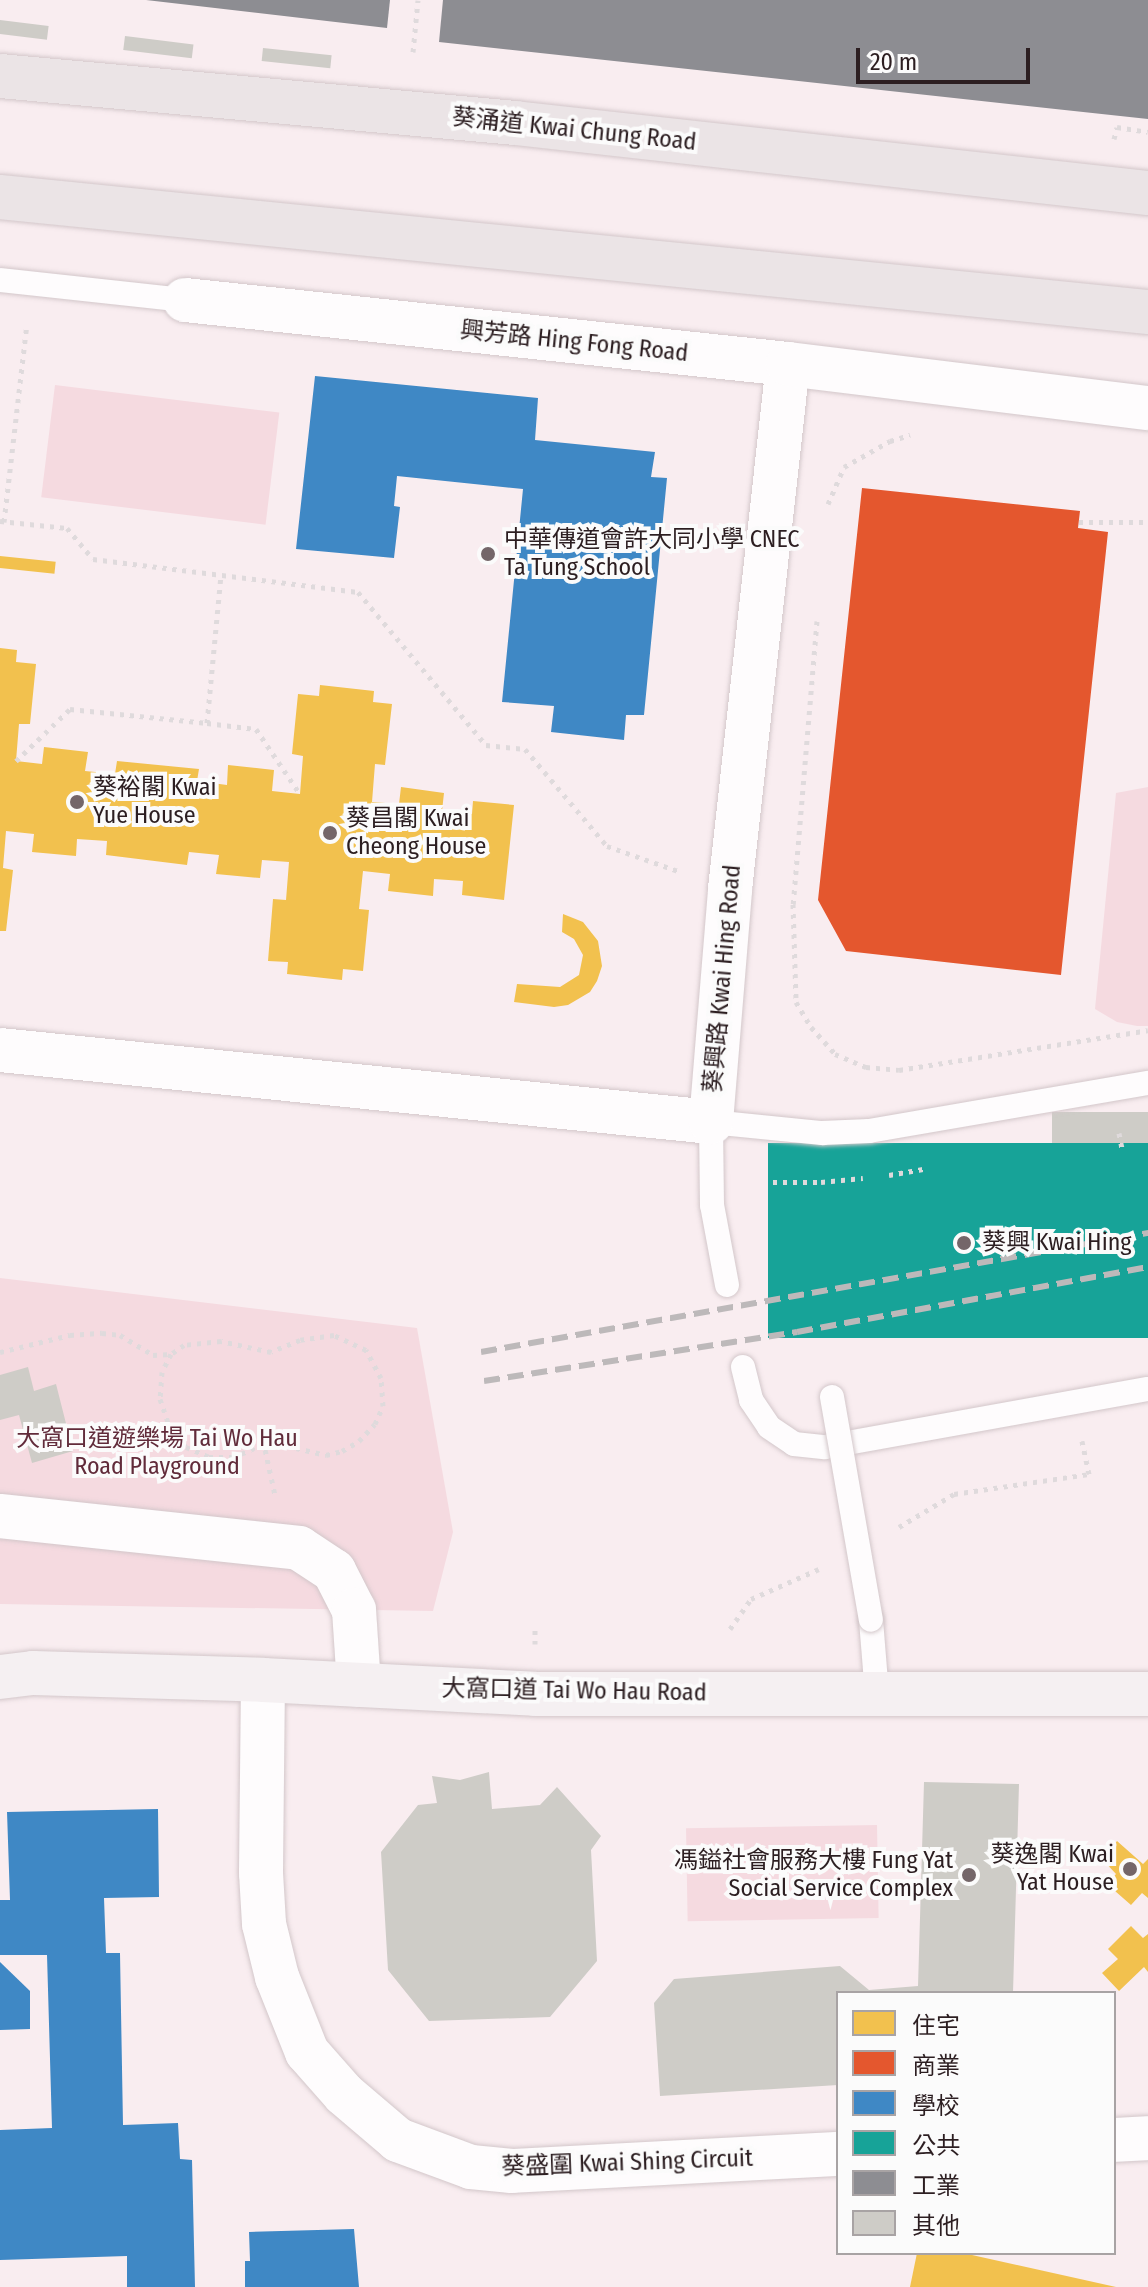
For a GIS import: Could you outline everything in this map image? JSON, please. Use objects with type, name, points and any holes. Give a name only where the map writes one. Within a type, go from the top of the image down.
[{"type":"main road","name":"葵涌道 Kwai Chung Road","points":[[0,76],[515,123],[1148,193]]},
{"type":"main road","points":[[0,197],[1148,312]]},
{"type":"main road","name":"大窩口道 Tai Wo Hau Road","points":[[0,1677],[33,1673],[263,1680],[535,1694],[1148,1694]]},
{"type":"street","name":"興芳路 Hing Fong Road","points":[[185,300],[788,364],[1148,408]]},
{"type":"street","name":"葵興路 Kwai Hing Road","points":[[0,1050],[711,1122],[730,889],[788,364]]},
{"type":"street","points":[[0,1516],[286,1546],[309,1553],[334,1571],[354,1610],[359,1685]]},
{"type":"street","name":"葵盛圍 Kwai Shing Circuit","points":[[263,1680],[261,1873],[264,1924],[277,1977],[307,2052],[344,2094],[398,2140],[471,2167],[512,2171],[836,2154]]},
{"type":"street","points":[[1116,2140],[1148,2138]]},
{"type":"lane","name":"興芳路 Hing Fong Road","points":[[0,280],[185,300]]},
{"type":"lane","points":[[727,1285],[712,1205],[711,1122],[822,1133],[869,1131],[1148,1083]]},
{"type":"lane","points":[[743,1367],[751,1400],[769,1427],[794,1444],[825,1447],[1148,1389]]},
{"type":"lane","points":[[832,1397],[871,1620],[877,1694]]},
{"type":"path","points":[[413,52],[418,0]]},
{"type":"path","points":[[1114,141],[1117,127],[1148,132]]},
{"type":"path","points":[[32,284],[2,521],[67,528],[93,559],[358,592],[486,745],[525,749],[607,846],[730,889],[793,904]]},
{"type":"path","points":[[826,510],[844,467],[890,441],[916,433]]},
{"type":"path","points":[[1079,522],[1148,522]]},
{"type":"path","points":[[207,723],[221,575]]},
{"type":"path","points":[[818,605],[793,904],[796,1002],[811,1027],[835,1054],[866,1067],[899,1070],[1148,1030]]},
{"type":"path","points":[[16,761],[70,709],[207,723],[256,729],[300,794]]},
{"type":"path","points":[[1119,1133],[1122,1148]]},
{"type":"path","points":[[0,1352],[70,1335],[102,1333],[120,1335],[153,1355],[171,1354]]},
{"type":"path","points":[[334,1335],[366,1350],[381,1378],[383,1406],[375,1424],[359,1441],[342,1451],[326,1455],[296,1448],[276,1436],[263,1440],[251,1450],[232,1457],[209,1457],[186,1447],[170,1428],[160,1399],[162,1372],[171,1354],[184,1345],[221,1341],[271,1352],[300,1340],[334,1335]]},
{"type":"path","points":[[890,1532],[954,1494],[1089,1474],[1074,1402]]},
{"type":"path","points":[[263,1440],[286,1546]]},
{"type":"path","points":[[730,1629],[751,1599],[826,1566]]},
{"type":"green space","points":[[55,385],[279,413],[266,525],[41,497]]},
{"type":"green space","points":[[1148,787],[1148,1026],[1137,1026],[1117,1022],[1095,1009],[1116,793]]},
{"type":"green space","name":"大窩口道遊樂場 Tai Wo Hau Road Playground","points":[[0,1278],[417,1328],[453,1532],[433,1611],[0,1604]]},
{"type":"green space","points":[[877,1825],[879,1918],[688,1921],[686,1828]]},
{"type":"building: 住宅","points":[[0,556],[56,562],[54,574],[0,568]]},
{"type":"building: 住宅","name":"葵昌閣 Kwai Cheong House","points":[[0,648],[17,650],[16,662],[36,664],[30,724],[19,724],[16,761],[42,764],[44,747],[88,752],[85,771],[115,774],[117,761],[199,769],[197,781],[227,785],[228,765],[274,770],[272,791],[300,794],[303,756],[292,754],[298,694],[319,696],[320,685],[374,691],[373,702],[392,704],[385,765],[375,764],[372,802],[399,804],[401,787],[444,793],[442,811],[472,814],[473,801],[514,805],[504,900],[462,895],[463,881],[434,879],[433,896],[388,891],[390,874],[363,871],[359,909],[369,910],[363,971],[343,969],[342,980],[287,974],[288,962],[268,961],[273,899],[286,900],[289,862],[262,860],[260,878],[216,874],[219,855],[189,852],[187,865],[106,855],[107,841],[77,839],[76,856],[32,852],[34,834],[6,831],[3,868],[13,870],[6,931],[0,931]]},
{"type":"building: 住宅","points":[[898,687],[941,693],[934,741],[951,743],[957,695],[1000,702],[993,749],[1031,754],[1024,801],[986,795],[985,811],[1022,817],[1016,863],[978,858],[971,907],[928,902],[936,852],[919,850],[912,899],[869,892],[876,843],[839,838],[846,791],[883,797],[885,781],[848,776],[854,729],[891,734]]},
{"type":"building: 住宅","points":[[563,914],[583,922],[598,941],[602,966],[597,981],[590,992],[568,1005],[554,1007],[514,1002],[517,984],[560,987],[579,975],[583,955],[574,939],[562,932]]},
{"type":"building: 住宅","name":"葵逸閣 Kwai Yat House","points":[[1117,1841],[1143,1864],[1148,1859],[1148,1898],[1142,1893],[1131,1905],[1107,1884],[1116,1874],[1102,1859]]},
{"type":"building: 住宅","name":"葵逸閣 Kwai Yat House","points":[[1131,1926],[1143,1938],[1148,1934],[1148,1972],[1144,1967],[1119,1991],[1102,1973],[1118,1959],[1108,1949]]},
{"type":"building: 住宅","points":[[917,2255],[972,2255],[1116,2287],[910,2287]]},
{"type":"building: 商業","points":[[862,488],[1080,511],[1078,528],[1108,532],[1061,975],[846,951],[818,900]]},
{"type":"building: 學校","name":"中華傳道會許大同小學 CNEC Ta Tung School","points":[[315,376],[538,398],[535,440],[655,452],[651,477],[667,478],[644,715],[626,715],[624,740],[551,732],[554,706],[502,702],[523,489],[397,476],[394,506],[400,507],[394,558],[296,549]]},
{"type":"building: 學校","points":[[158,1809],[159,1897],[104,1898],[106,1953],[120,1953],[123,2125],[178,2123],[180,2159],[192,2160],[195,2287],[127,2287],[127,2256],[0,2260],[0,2130],[52,2128],[47,1955],[0,1955],[0,1900],[10,1900],[7,1812]]},
{"type":"building: 學校","points":[[0,1962],[30,1991],[30,2029],[0,2030]]},
{"type":"building: 學校","points":[[354,2229],[359,2287],[245,2287],[245,2261],[250,2261],[249,2232]]},
{"type":"building: 公共","name":"葵興 Kwai Hing","points":[[768,1143],[1148,1143],[1148,1338],[768,1338]]},
{"type":"building: 工業","points":[[146,0],[390,0],[387,28]]},
{"type":"building: 工業","points":[[443,0],[1148,0],[1148,119],[439,42]]},
{"type":"building: 其他","points":[[0,20],[49,26],[47,40],[0,34]]},
{"type":"building: 其他","points":[[125,36],[193,44],[192,58],[123,50]]},
{"type":"building: 其他","points":[[263,48],[332,55],[330,68],[262,61]]},
{"type":"building: 其他","points":[[1052,1112],[1148,1112],[1148,1143],[1052,1143]]},
{"type":"building: 其他","points":[[28,1367],[34,1391],[56,1384],[73,1451],[32,1463],[19,1415],[0,1420],[0,1375]]},
{"type":"building: 其他","points":[[489,1772],[492,1809],[540,1805],[557,1787],[601,1836],[591,1850],[597,1961],[550,2017],[429,2021],[388,1970],[381,1852],[418,1805],[437,1803],[432,1776],[460,1780]]},
{"type":"building: 其他","name":"馮鎰社會服務大樓 Fung Yat Social Service Complex","points":[[924,1782],[1019,1784],[1013,1991],[836,1991],[836,2085],[660,2096],[654,2003],[674,1979],[840,1966],[869,1990],[918,1986]]},
{"type":"railway","points":[[481,1352],[1148,1233]]},
{"type":"railway","points":[[484,1381],[797,1332],[1148,1267]]},
{"type":"place","name":"中華傳道會許大同小學 CNEC Ta Tung School","points":[[488,554]]},
{"type":"place","name":"葵裕閣 Kwai Yue House","points":[[77,802]]},
{"type":"place","name":"葵昌閣 Kwai Cheong House","points":[[330,833]]},
{"type":"place","name":"葵興 Kwai Hing","points":[[964,1243]]},
{"type":"place","name":"葵逸閣 Kwai Yat House","points":[[1130,1869]]},
{"type":"place","name":"馮鎰社會服務大樓 Fung Yat Social Service Complex","points":[[969,1875]]}]
